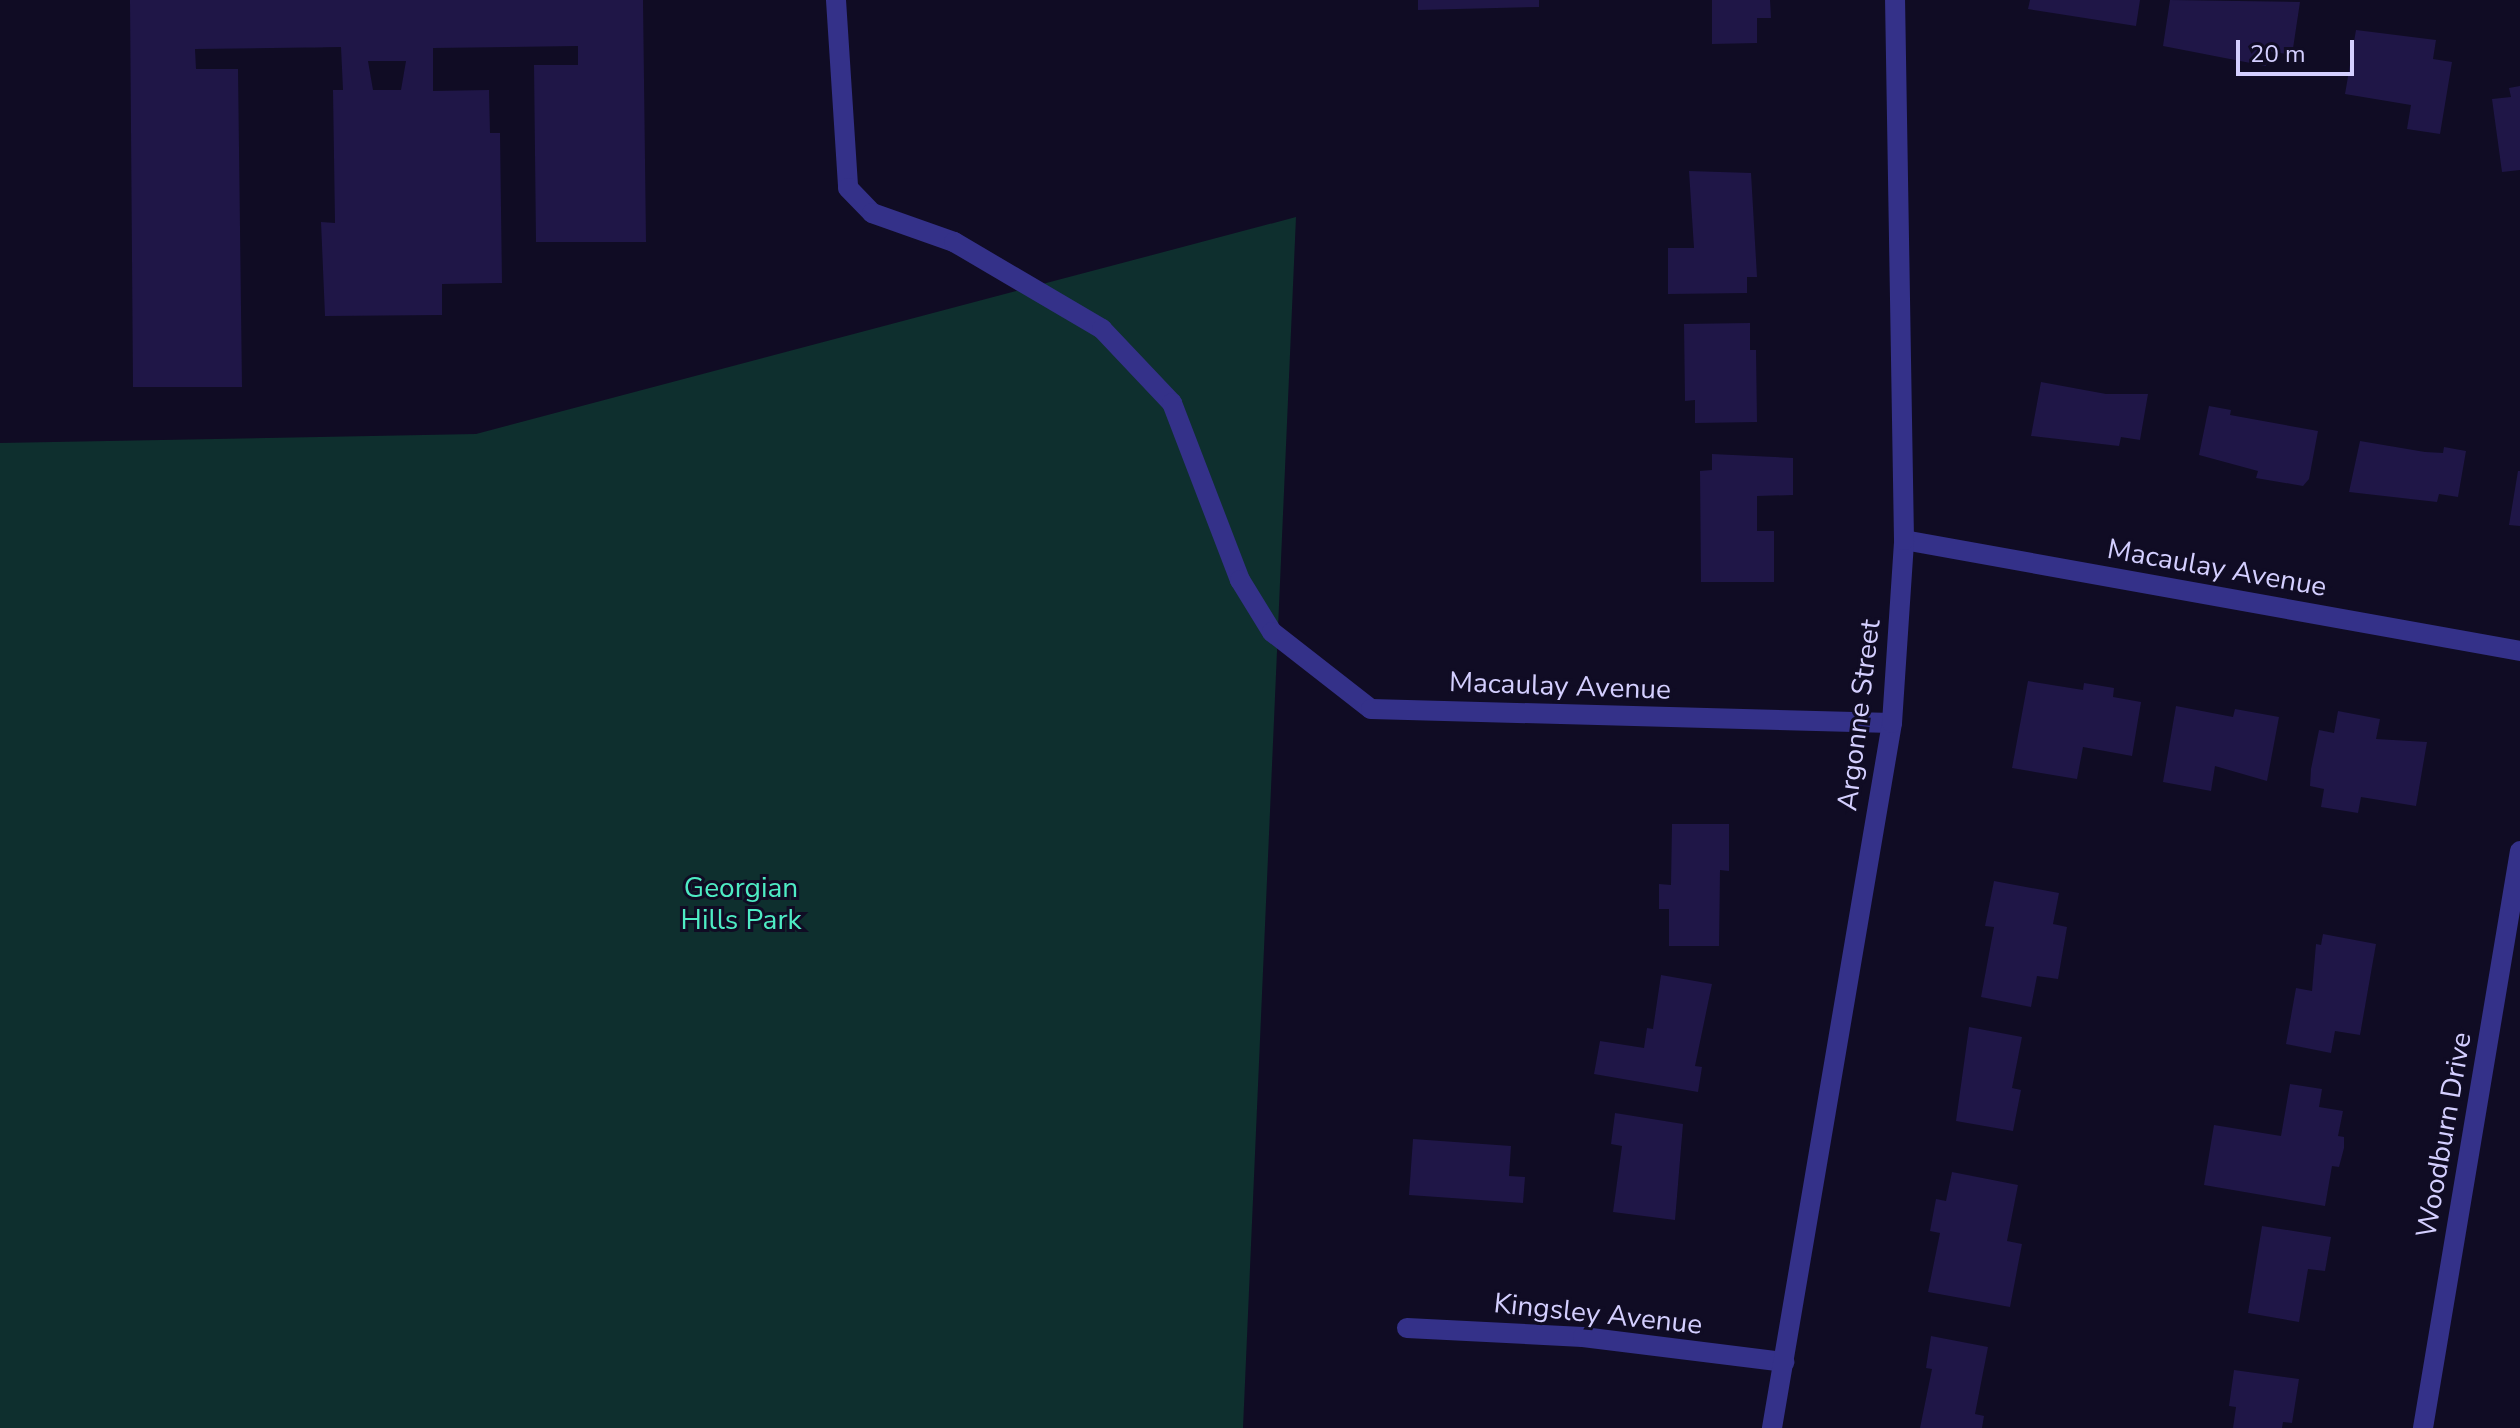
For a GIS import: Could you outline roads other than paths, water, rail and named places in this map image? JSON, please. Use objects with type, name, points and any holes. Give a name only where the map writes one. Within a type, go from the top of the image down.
[{"type":"street","name":"Macaulay Avenue","points":[[836,0],[848,188],[872,213],[954,242],[1102,329],[1172,403],[1240,580],[1272,632],[1371,709],[1892,723]]},
{"type":"street","name":"Argonne Street","points":[[1772,1428],[1892,723],[1904,540],[1895,0]]},
{"type":"street","name":"Macaulay Avenue","points":[[1904,540],[2520,651]]},
{"type":"street","name":"Woodburn Drive","points":[[2423,1428],[2520,851]]},
{"type":"street","name":"Kingsley Avenue","points":[[1407,1328],[1583,1337],[1784,1362]]},
{"type":"park label","name":"Georgian Hills Park","points":[[741,904]]}]
